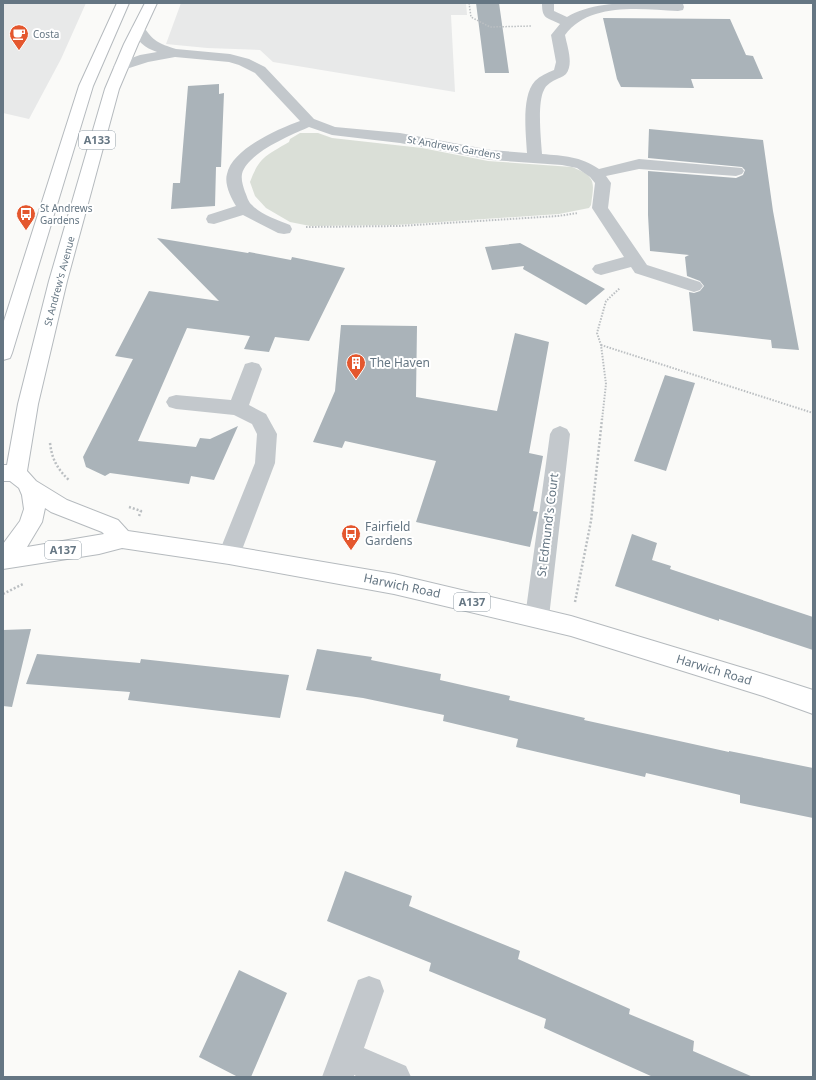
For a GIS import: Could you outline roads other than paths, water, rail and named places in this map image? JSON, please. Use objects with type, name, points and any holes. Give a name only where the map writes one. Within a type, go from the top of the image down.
[{"type":"main road","name":"A133","points":[[3,353],[86,86],[123,3]]},
{"type":"main road","name":"St Andrew's Avenue","points":[[3,560],[25,532],[32,520],[34,509],[16,478],[28,404],[58,281],[112,89],[120,67],[151,3]]},
{"type":"main road","points":[[16,478],[59,506],[110,526],[125,540]]},
{"type":"main road","name":"Harwich Road","points":[[3,560],[125,540],[229,555],[394,584],[537,616],[763,685],[813,702]]},
{"type":"street","points":[[548,3],[548,12],[565,27]]},
{"type":"street","points":[[535,158],[533,134],[536,89],[543,80],[560,72],[563,62],[558,35],[565,27],[576,17],[605,8],[645,5],[678,7]]},
{"type":"street","name":"St Andrews Gardens","points":[[138,30],[144,40],[151,45],[175,54]]},
{"type":"street","name":"St Andrews Gardens","points":[[120,67],[145,58],[175,54],[230,58],[244,62],[260,70],[309,122],[332,131],[400,138],[491,155],[562,160],[582,164],[596,174]]},
{"type":"street","points":[[284,229],[257,217],[244,208],[235,186],[235,171],[245,158],[261,147],[280,135],[309,122]]},
{"type":"street","points":[[637,264],[600,208],[603,183],[596,174],[639,164],[736,171]]},
{"type":"street","points":[[214,219],[244,208]]},
{"type":"street","points":[[601,269],[637,264],[694,286]]},
{"type":"street","points":[[238,408],[252,369]]},
{"type":"street","points":[[176,402],[238,408],[259,419],[267,434],[265,463],[229,555]]},
{"type":"street","name":"St Edmund's Court","points":[[537,616],[560,434]]},
{"type":"street","points":[[369,991],[342,1066],[395,1077]]},
{"type":"place","name":"Costa","points":[[19,51]]},
{"type":"place","name":"St Andrews Gardens","points":[[26,231]]},
{"type":"place","name":"The Haven","points":[[356,380]]},
{"type":"place","name":"Fairfield Gardens","points":[[351,551]]}]
